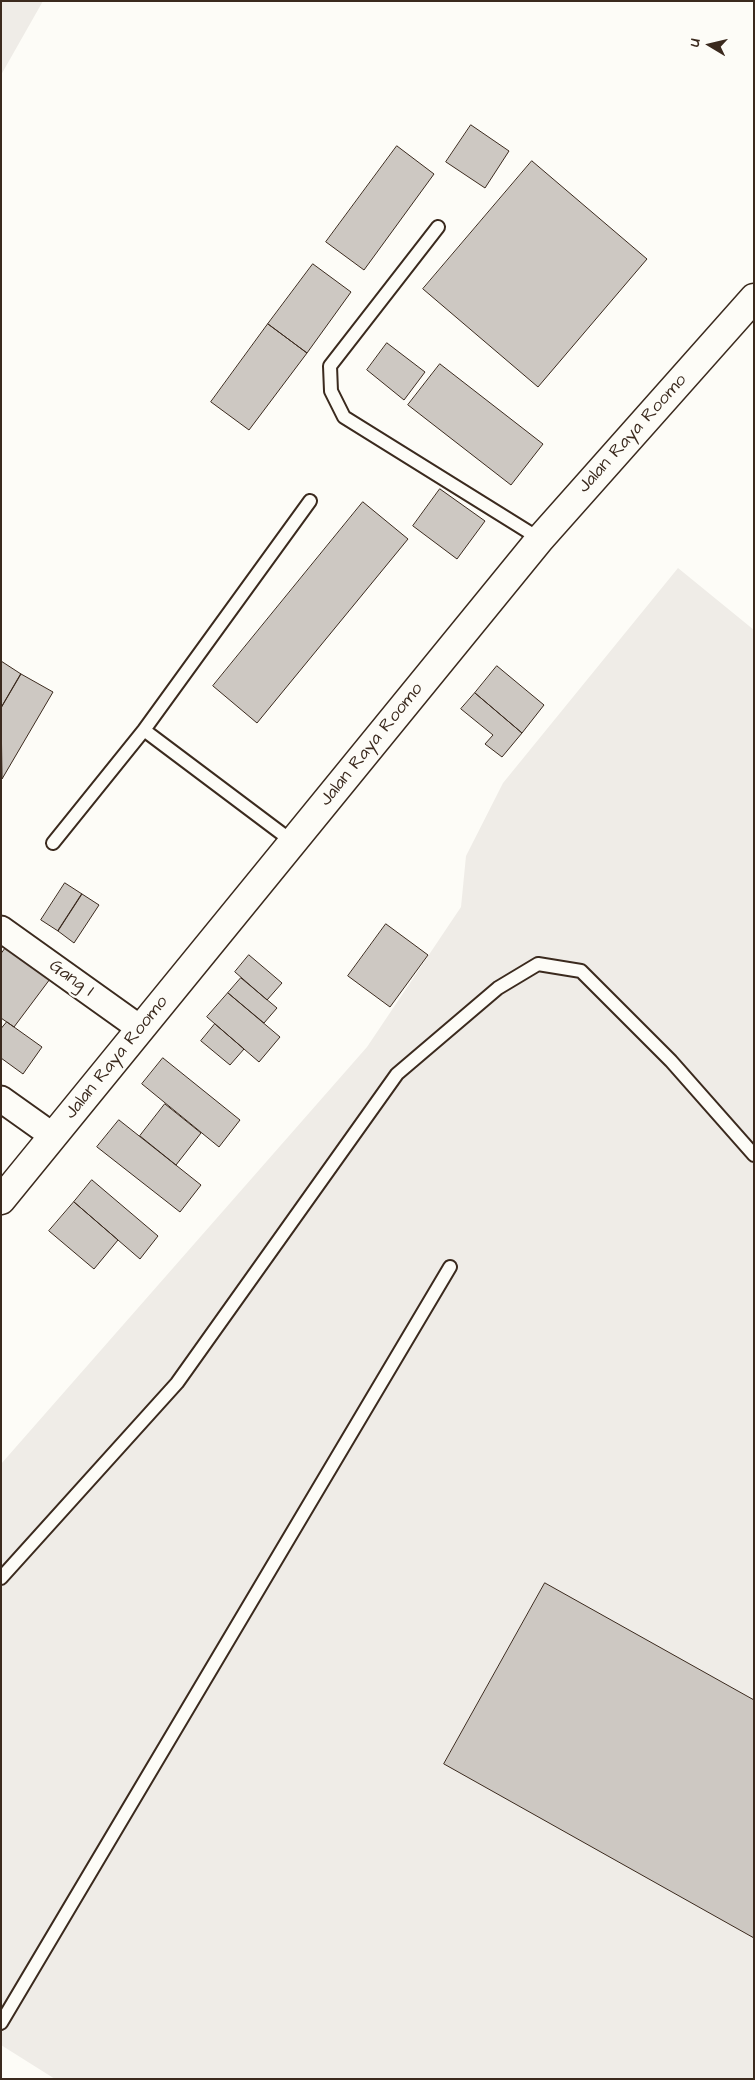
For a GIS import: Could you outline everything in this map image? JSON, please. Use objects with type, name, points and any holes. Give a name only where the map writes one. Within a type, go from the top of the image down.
[{"type":"highway","name":"Jalan Raya Roomo","points":[[1,1200],[540,539],[754,298]]},
{"type":"street","name":"Gang I","points":[[1,929],[141,1029]]},
{"type":"street","points":[[1,1099],[52,1136]]},
{"type":"lane","points":[[438,227],[330,366],[331,391],[344,417],[540,539]]},
{"type":"lane","points":[[53,842],[144,730],[310,501]]},
{"type":"lane","points":[[144,730],[293,842]]},
{"type":"lane","points":[[1,1578],[176,1383],[397,1074],[498,988],[538,964],[581,971],[671,1061],[754,1155]]},
{"type":"lane","points":[[1,2023],[450,1267]]},
{"type":"shaded area","points":[[1,1],[43,1],[1,75]]},
{"type":"shaded area","points":[[678,568],[754,630],[754,2079],[55,2079],[1,2045],[1,1464],[367,1047],[461,907],[466,856],[503,783]]},
{"type":"building","points":[[471,125],[509,151],[485,188],[446,162]]},
{"type":"building","points":[[397,146],[434,174],[364,270],[326,242]]},
{"type":"building","points":[[532,161],[647,259],[538,387],[423,289]]},
{"type":"building","points":[[313,264],[351,292],[307,353],[268,324]]},
{"type":"building","points":[[268,324],[307,353],[249,430],[211,402]]},
{"type":"building","points":[[387,343],[425,372],[404,400],[367,370]]},
{"type":"building","points":[[440,364],[543,444],[511,485],[408,405]]},
{"type":"building","points":[[440,489],[485,521],[457,559],[413,526]]},
{"type":"building","points":[[363,502],[408,539],[257,723],[213,686]]},
{"type":"building","points":[[1,661],[21,674],[1,708]]},
{"type":"building","points":[[497,666],[544,705],[522,733],[475,693]]},
{"type":"building","points":[[21,674],[53,692],[2,779],[1,708]]},
{"type":"building","points":[[475,693],[522,733],[502,757],[485,744],[493,735],[461,709]]},
{"type":"building","points":[[65,883],[82,894],[58,931],[41,920]]},
{"type":"building","points":[[82,894],[99,905],[74,943],[58,931]]},
{"type":"building","points":[[386,924],[428,955],[390,1007],[348,976]]},
{"type":"building","points":[[12,939],[56,971],[14,1027],[1,1018],[1,954]]},
{"type":"building","points":[[249,955],[282,983],[267,1000],[235,972]]},
{"type":"building","points":[[241,978],[277,1008],[264,1023],[228,993]]},
{"type":"building","points":[[228,993],[280,1037],[259,1062],[207,1017]]},
{"type":"building","points":[[7,1022],[42,1047],[23,1074],[1,1058],[1,1029]]},
{"type":"building","points":[[215,1024],[244,1049],[230,1065],[201,1041]]},
{"type":"building","points":[[163,1058],[240,1120],[219,1147],[142,1084]]},
{"type":"building","points":[[165,1104],[201,1133],[176,1165],[140,1136]]},
{"type":"building","points":[[119,1120],[201,1185],[180,1212],[97,1147]]},
{"type":"building","points":[[92,1180],[158,1236],[140,1259],[74,1202]]},
{"type":"building","points":[[74,1202],[118,1240],[94,1269],[49,1231]]},
{"type":"building","points":[[545,1583],[754,1700],[754,1938],[444,1764]]}]
